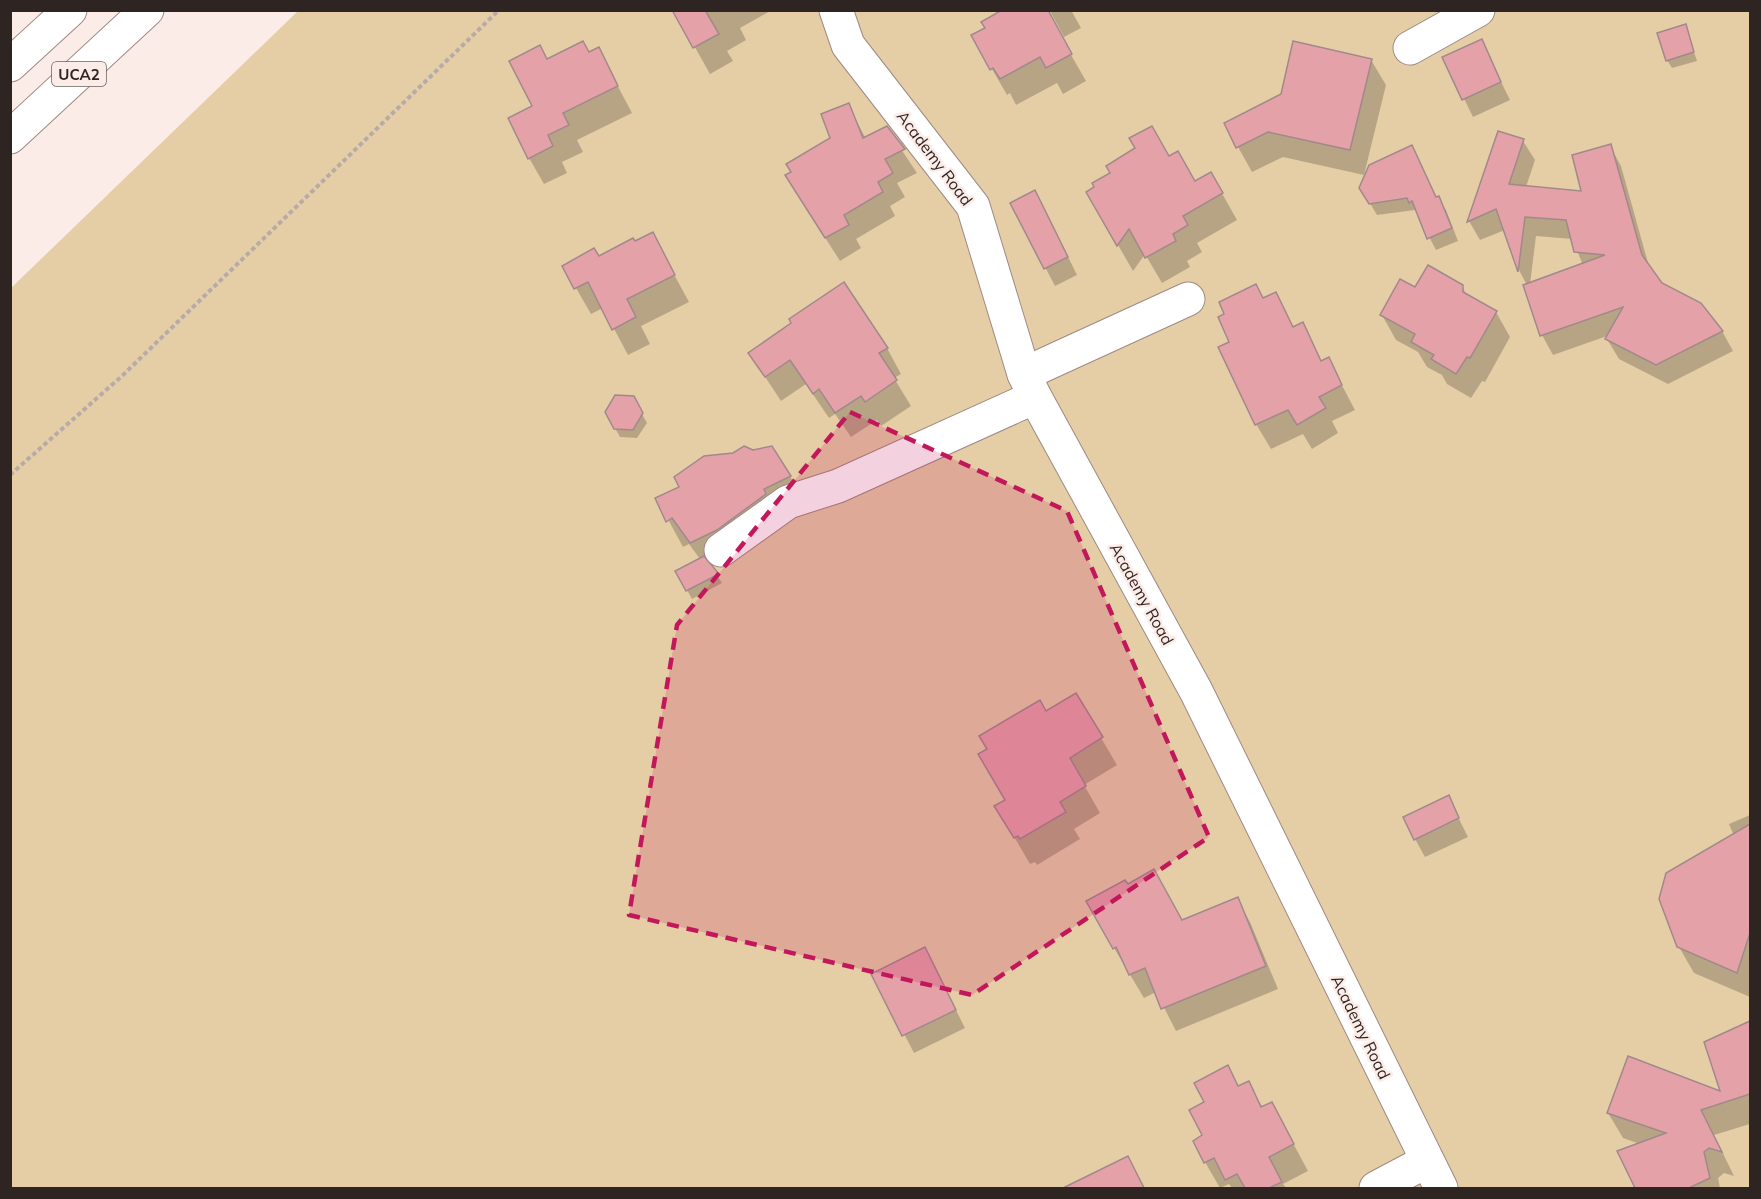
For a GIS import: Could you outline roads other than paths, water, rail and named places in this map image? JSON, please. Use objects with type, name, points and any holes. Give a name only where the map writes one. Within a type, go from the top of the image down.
[{"type":"main road","points":[[10,65],[70,10]]},
{"type":"main road","name":"UCA2","points":[[10,137],[147,10]]},
{"type":"main road","name":"Academy Road","points":[[836,10],[848,45],[973,206],[1029,386],[1196,691],[1434,1175]]},
{"type":"main road","points":[[1410,48],[1478,10]]},
{"type":"main road","points":[[721,550],[788,502],[838,486],[1029,386],[1188,299]]},
{"type":"main road","points":[[1376,1188],[1434,1175]]}]
